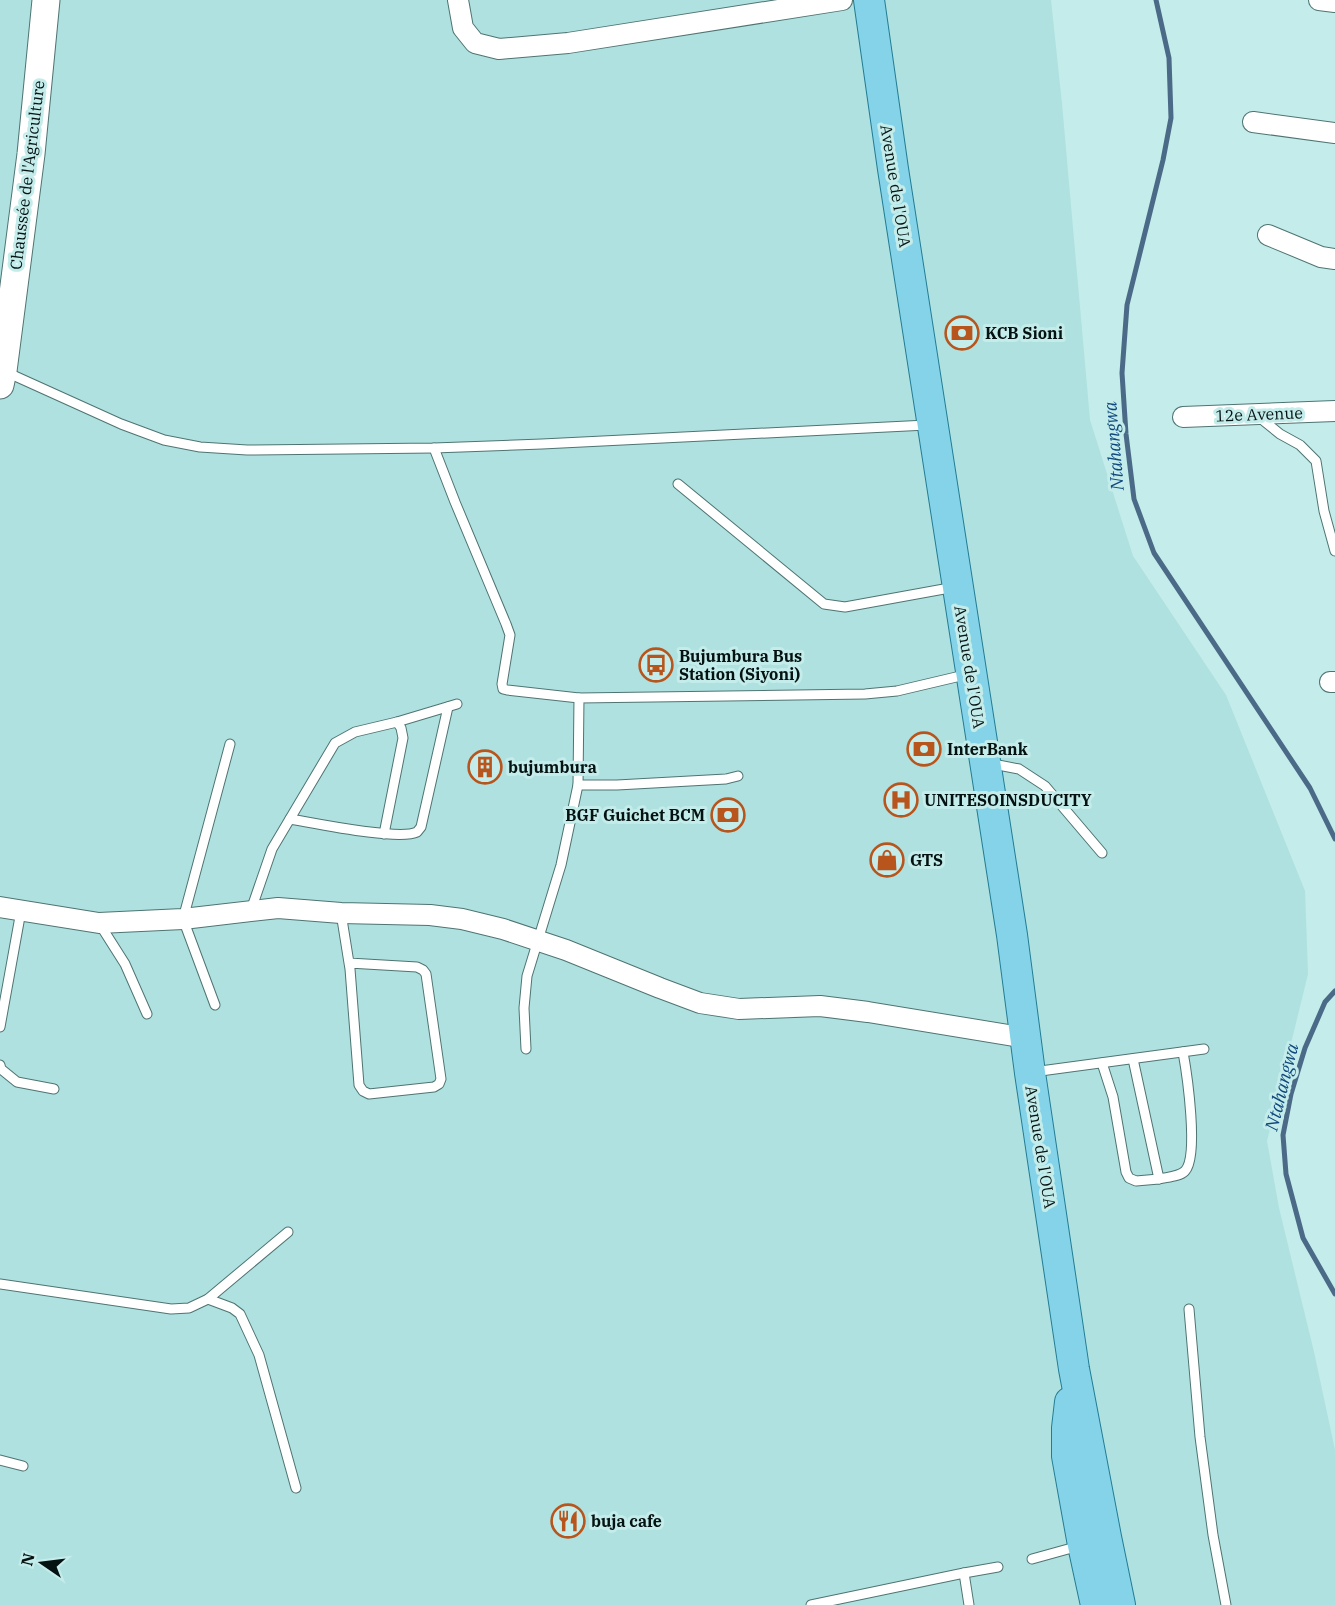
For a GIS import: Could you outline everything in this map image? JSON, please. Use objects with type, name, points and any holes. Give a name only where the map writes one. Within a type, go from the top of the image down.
[{"type":"main road","name":"Avenue de l'OUA","points":[[869,0],[893,169],[1012,935],[1074,1369],[1067,1428],[1067,1456],[1094,1541],[1120,1605]]},
{"type":"main road","name":"Avenue de l'OUA","points":[[1094,1541],[1096,1605]]},
{"type":"street","name":"Chaussée de l'Agriculture","points":[[2,378],[31,154],[46,0]]},
{"type":"street","points":[[458,0],[463,28],[475,43],[499,49],[568,43],[842,0]]},
{"type":"street","points":[[1319,0],[1335,2]]},
{"type":"street","points":[[1253,122],[1335,133]]},
{"type":"street","points":[[1268,236],[1321,257],[1335,260]]},
{"type":"street","name":"12e Avenue","points":[[1183,417],[1335,411]]},
{"type":"street","points":[[0,907],[99,923],[183,919],[278,908],[341,913],[430,915],[462,919],[503,929],[566,950],[700,1003],[739,1009],[820,1006],[1026,1038]]},
{"type":"lane","points":[[2,378],[164,440],[200,447],[247,450],[434,448],[933,425]]},
{"type":"lane","points":[[1254,414],[1280,434],[1300,445],[1316,461],[1323,512],[1335,551]]},
{"type":"lane","points":[[434,448],[510,635],[502,684],[507,690],[579,698],[865,694],[897,691],[971,674]]},
{"type":"lane","points":[[678,484],[824,604],[845,607],[958,587]]},
{"type":"lane","points":[[526,1049],[524,1008],[527,976],[561,866],[578,785],[579,698]]},
{"type":"lane","points":[[251,910],[272,849],[335,743],[355,732],[453,706],[421,827],[417,832],[405,836],[384,834],[290,819]]},
{"type":"lane","points":[[384,834],[402,738],[398,722]]},
{"type":"lane","points":[[215,1005],[183,919],[230,744]]},
{"type":"lane","points":[[985,762],[1019,769],[1045,786],[1102,853]]},
{"type":"lane","points":[[578,785],[726,779],[738,776]]},
{"type":"lane","points":[[0,1026],[21,911]]},
{"type":"lane","points":[[341,913],[349,963],[359,1085],[369,1094],[434,1087],[440,1084],[426,974],[423,970],[417,967],[349,963]]},
{"type":"lane","points":[[99,923],[125,964],[147,1014]]},
{"type":"lane","points":[[1030,1073],[1204,1049]]},
{"type":"lane","points":[[1102,1063],[1113,1097],[1126,1172],[1129,1178],[1136,1181],[1158,1179],[1185,1172],[1189,1163],[1190,1090],[1183,1052]]},
{"type":"lane","points":[[1133,1059],[1158,1179]]},
{"type":"lane","points":[[0,1065],[1,1069],[17,1082],[54,1089]]},
{"type":"lane","points":[[0,1284],[171,1309],[189,1308],[208,1299],[288,1232]]},
{"type":"lane","points":[[208,1299],[232,1308],[240,1314],[258,1355],[296,1488]]},
{"type":"lane","points":[[1189,1309],[1200,1437],[1226,1605]]},
{"type":"lane","points":[[0,1460],[24,1466]]},
{"type":"lane","points":[[1032,1559],[1094,1541]]},
{"type":"lane","points":[[811,1605],[998,1567]]},
{"type":"lane","points":[[964,1573],[969,1605]]},
{"type":"shaded area","points":[[0,0],[1051,0],[1090,420],[1133,556],[1226,695],[1305,891],[1308,974],[1267,1141],[1279,1208],[1335,1450],[1335,1605],[0,1605]]},
{"type":"waterway","name":"Ntahangwa","points":[[1156,0],[1169,58],[1171,118],[1163,160],[1127,305],[1122,373],[1126,434],[1134,499],[1154,553],[1310,788],[1335,839]]},
{"type":"waterway","name":"Ntahangwa","points":[[1335,991],[1325,1002],[1305,1048],[1291,1094],[1283,1135],[1286,1174],[1303,1238],[1335,1294]]},
{"type":"place","name":"KCB Sioni","points":[[962,333]]},
{"type":"place","name":"Bujumbura Bus Station (Siyoni)","points":[[656,665]]},
{"type":"place","name":"InterBank","points":[[924,749]]},
{"type":"place","name":"bujumbura","points":[[485,767]]},
{"type":"place","name":"UNITESOINSDUCITY","points":[[901,800]]},
{"type":"place","name":"BGF Guichet BCM","points":[[728,815]]},
{"type":"place","name":"GTS","points":[[887,860]]},
{"type":"place","name":"buja cafe","points":[[568,1521]]}]
